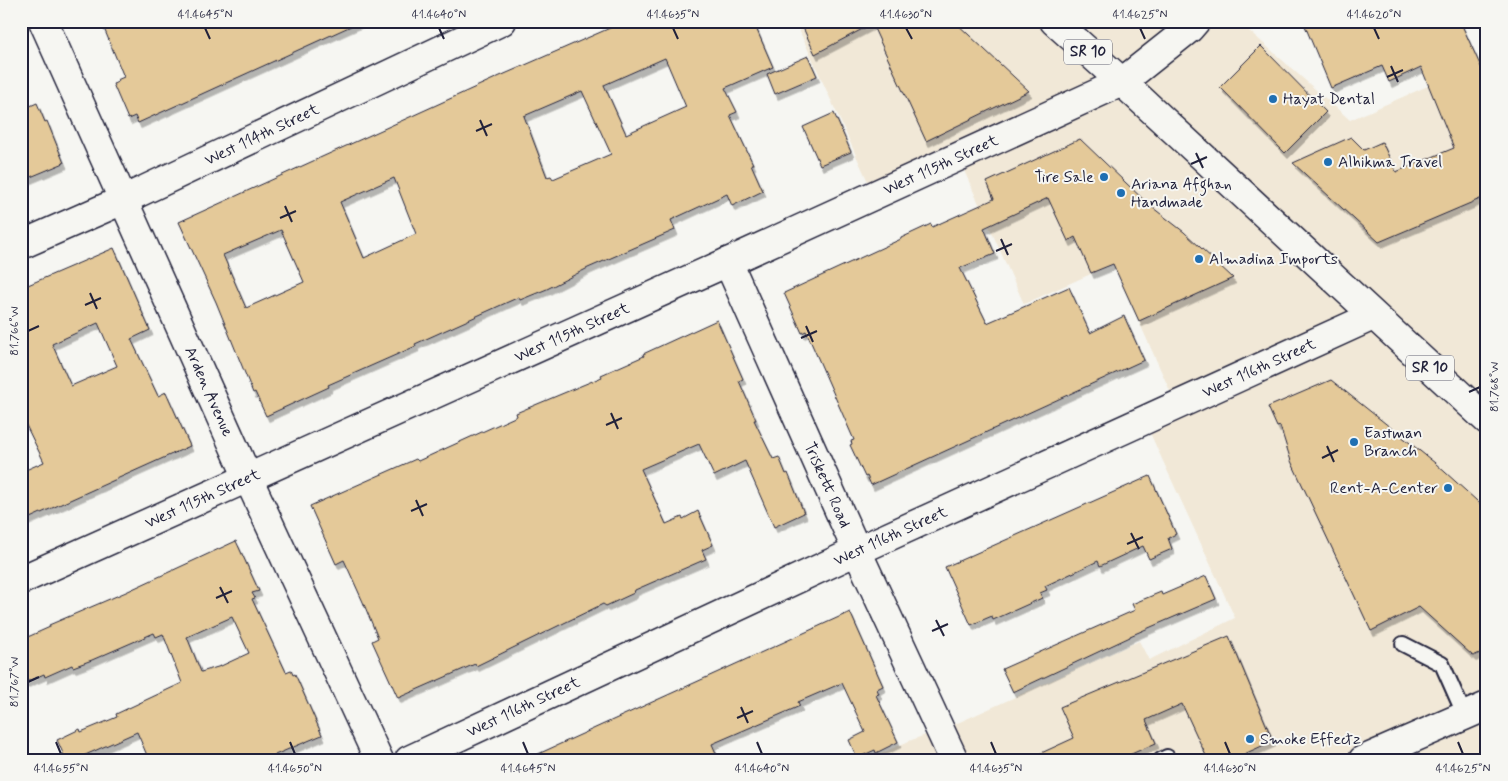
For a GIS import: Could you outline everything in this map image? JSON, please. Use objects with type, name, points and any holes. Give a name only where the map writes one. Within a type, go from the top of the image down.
[{"type":"street","name":"Arden Avenue","points":[[44,21],[248,478],[379,760]]},
{"type":"street","name":"West 114th Street","points":[[21,244],[123,200],[502,21]]},
{"type":"street","name":"SR 10","points":[[1054,21],[1487,420]]},
{"type":"street","name":"West 115th Street","points":[[21,580],[728,262],[1122,82],[1190,28],[1196,21]]},
{"type":"street","name":"Triskett Road","points":[[728,262],[857,551],[954,760]]},
{"type":"street","name":"West 116th Street","points":[[410,760],[857,551],[1374,316]]},
{"type":"street","points":[[1373,758],[1476,711]]},
{"type":"lane","points":[[1403,644],[1442,664],[1476,711]]},
{"type":"lane","points":[[1161,760],[1167,757],[1168,760]]},
{"type":"shaded area","points":[[795,21],[1238,21],[1350,120],[1453,75],[1487,154],[1487,760],[867,760],[909,741],[953,725],[1139,641],[1149,660],[1235,618],[1139,409],[1171,393],[1113,264],[1024,304],[953,146],[869,184]]},
{"type":"building","points":[[101,21],[216,21],[218,27],[230,21],[362,21],[138,123],[135,116],[128,119],[113,84],[124,77]]},
{"type":"building","points":[[626,21],[753,21],[773,67],[725,88],[737,112],[730,115],[753,164],[751,164],[763,191],[732,206],[727,194],[671,220],[675,230],[588,268],[547,289],[520,300],[519,297],[415,344],[416,346],[328,385],[329,387],[266,416],[255,392],[253,393],[216,302],[179,222],[500,76]],"holes":[[[665,58],[686,107],[626,134],[604,85]],[[582,91],[611,154],[553,179],[551,176],[547,177],[524,116]],[[394,178],[416,234],[364,258],[340,202]],[[281,230],[304,282],[246,308],[223,255]]]},
{"type":"building","points":[[800,21],[954,21],[1029,91],[926,141],[872,24],[815,54]]},
{"type":"building","points":[[1303,21],[1460,21],[1487,80],[1487,196],[1379,242],[1293,163],[1351,137],[1364,150],[1382,142],[1396,172],[1454,148],[1421,67],[1389,82],[1382,66],[1331,88]]},
{"type":"building","name":"Hayat Dental","points":[[1261,46],[1326,112],[1285,153],[1220,87]]},
{"type":"building","points":[[808,56],[817,76],[775,94],[767,74]]},
{"type":"building","points":[[37,103],[45,122],[47,121],[64,163],[21,181],[21,110]]},
{"type":"building","points":[[834,113],[851,152],[820,165],[803,127]]},
{"type":"building","points":[[1080,139],[1148,204],[1184,232],[1233,278],[1139,321],[1113,264],[1091,273],[1075,237],[1068,241],[1048,198],[984,228],[995,254],[960,268],[987,323],[1069,287],[1090,333],[1124,316],[1144,360],[871,485],[867,476],[865,477],[850,445],[852,444],[851,441],[854,440],[806,331],[802,333],[784,293],[931,224],[932,227],[994,199],[987,182]]},
{"type":"building","points":[[114,248],[150,330],[131,339],[158,396],[166,392],[190,446],[21,522],[21,472],[44,462],[21,415],[21,288]],"holes":[[[98,323],[117,366],[71,386],[52,344]]]},
{"type":"building","points":[[717,320],[743,379],[739,381],[756,420],[754,420],[773,459],[779,457],[786,474],[788,473],[804,513],[774,527],[745,461],[714,476],[699,444],[641,469],[666,524],[682,517],[683,519],[698,511],[713,545],[702,550],[706,559],[635,590],[634,593],[606,606],[603,604],[476,666],[475,664],[398,698],[372,641],[378,638],[344,560],[336,564],[310,506],[416,459],[418,461],[517,416],[516,413],[602,377],[601,375],[644,356],[643,354]]},
{"type":"building","points":[[1331,380],[1435,463],[1487,510],[1487,650],[1473,656],[1419,607],[1371,631],[1291,461],[1280,426],[1277,427],[1268,407]]},
{"type":"building","points":[[1150,476],[1176,534],[1168,538],[1172,549],[1149,559],[1143,546],[1100,566],[1098,561],[1045,586],[1047,590],[1040,593],[1042,598],[993,620],[992,616],[971,625],[945,567]]},
{"type":"building","points":[[236,541],[259,591],[252,593],[255,598],[252,599],[286,672],[291,670],[293,675],[295,674],[322,735],[263,760],[149,760],[137,732],[74,760],[66,760],[57,740],[80,729],[81,732],[117,717],[116,714],[182,683],[163,634],[156,637],[154,633],[92,660],[73,667],[72,665],[45,677],[44,674],[21,684],[21,640],[50,627],[49,625]],"holes":[[[232,617],[249,653],[221,666],[201,672],[187,637]]]},
{"type":"building","points":[[1206,576],[1216,599],[1130,636],[1013,692],[1002,669],[1135,610],[1132,604],[1161,592],[1162,595]]},
{"type":"building","points":[[850,612],[883,686],[877,689],[879,694],[876,695],[898,742],[876,753],[875,750],[857,758],[849,740],[865,732],[842,683],[798,702],[800,706],[712,744],[719,760],[525,760]]},
{"type":"building","points":[[1229,636],[1273,741],[1231,760],[1208,760],[1182,704],[1146,720],[1156,743],[1118,760],[1026,760],[1074,738],[1060,707]]},
{"type":"place","name":"Hayat Dental","points":[[1273,99]]},
{"type":"place","name":"Alhikma Travel","points":[[1328,162]]},
{"type":"place","name":"Tire Sale","points":[[1104,177]]},
{"type":"place","name":"Ariana Afghan Handmade","points":[[1121,193]]},
{"type":"place","name":"Almadina Imports","points":[[1199,259]]},
{"type":"place","name":"Eastman Branch","points":[[1354,442]]},
{"type":"place","name":"Rent-A-Center","points":[[1448,488]]},
{"type":"place","name":"Smoke Effectz","points":[[1250,739]]}]
